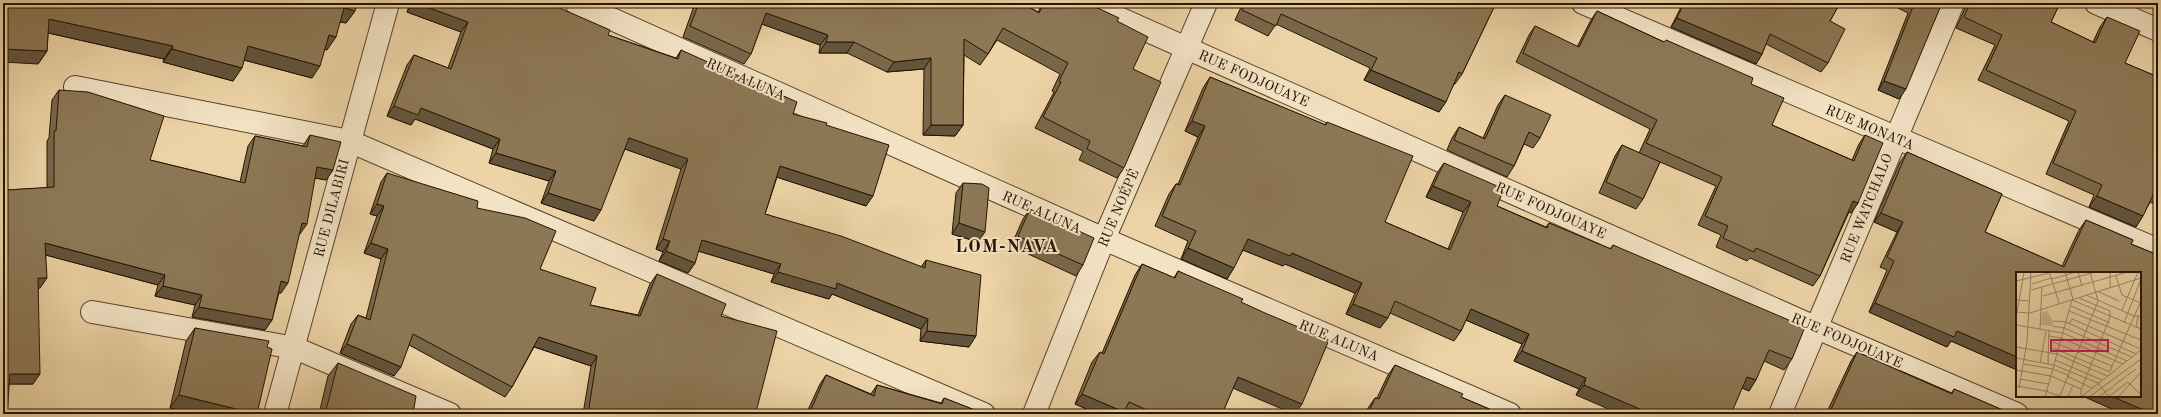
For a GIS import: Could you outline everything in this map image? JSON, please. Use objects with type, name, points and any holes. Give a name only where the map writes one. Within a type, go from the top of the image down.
[{"type":"street","name":"RUE DILABIRI","points":[[275,414],[295,348],[349,141],[388,3]]},
{"type":"street","name":"RUE ALUNA","points":[[576,3],[1104,239],[1510,414]]},
{"type":"street","name":"RUE FODJOUAYE","points":[[1085,3],[1817,328],[2017,414]]},
{"type":"street","name":"RUE NOÉPÉ","points":[[1034,414],[1104,239],[1206,3]]},
{"type":"street","name":"RUE MONATA","points":[[1583,3],[2158,250]]},
{"type":"street","name":"RUE WATCHALO","points":[[1780,414],[1953,3]]},
{"type":"street","points":[[2096,3],[2158,30]]},
{"type":"street","points":[[75,87],[349,141],[984,414]]},
{"type":"street","points":[[92,312],[295,348],[450,414]]},
{"type":"building","points":[[3,3],[357,3],[355,11],[344,8],[336,37],[329,35],[320,66],[248,46],[242,68],[172,49],[173,46],[49,19],[47,51],[3,49]]},
{"type":"building","points":[[416,3],[548,3],[610,30],[608,35],[678,59],[681,50],[797,102],[793,114],[827,123],[826,125],[889,145],[873,196],[780,166],[765,214],[841,236],[925,268],[926,260],[981,275],[976,336],[927,331],[928,319],[837,283],[836,289],[778,272],[781,264],[702,240],[695,263],[666,251],[670,241],[663,239],[688,159],[629,138],[601,210],[548,193],[556,171],[496,153],[500,139],[421,108],[418,115],[394,106],[414,55],[451,69],[468,22]]},
{"type":"building","points":[[699,3],[1022,3],[1039,13],[1044,3],[1087,3],[1119,18],[1117,21],[1148,37],[1133,69],[1161,82],[1124,168],[1087,149],[1090,141],[1043,117],[1061,82],[1059,81],[1068,63],[1003,28],[988,54],[964,39],[963,125],[931,125],[931,58],[894,62],[854,42],[826,42],[828,35],[766,13],[751,54],[690,26]]},
{"type":"building","points":[[1245,3],[1496,3],[1462,74],[1459,72],[1446,102],[1371,70],[1377,58],[1281,14],[1276,26],[1242,10]]},
{"type":"building","points":[[1684,3],[1840,3],[1830,21],[1845,29],[1828,63],[1770,34],[1762,54],[1677,18]]},
{"type":"building","points":[[1913,3],[1942,3],[1906,89],[1884,81],[1914,4]]},
{"type":"building","points":[[1970,3],[2060,3],[2051,22],[2095,43],[2107,17],[2140,31],[2125,63],[2158,77],[2158,192],[2155,191],[2143,216],[2097,196],[2102,185],[2053,163],[2076,111],[1986,70],[2002,35],[1964,17]]},
{"type":"building","points":[[1597,11],[1664,42],[1666,40],[1753,78],[1751,84],[1784,98],[1772,125],[1854,161],[1865,135],[1883,143],[1858,203],[1853,201],[1820,276],[1756,248],[1754,252],[1723,238],[1728,226],[1705,216],[1722,177],[1646,143],[1657,120],[1523,53],[1535,26],[1579,47]]},
{"type":"building","points":[[1210,77],[1326,125],[1327,122],[1413,156],[1385,222],[1450,250],[1471,202],[1433,186],[1444,163],[1504,189],[1497,206],[1547,228],[1549,223],[1611,249],[1613,245],[1805,327],[1792,359],[1769,350],[1756,380],[1747,377],[1731,414],[1649,414],[1584,385],[1586,378],[1522,351],[1529,334],[1471,309],[1461,331],[1395,301],[1388,318],[1353,304],[1362,283],[1292,253],[1290,256],[1248,239],[1234,268],[1188,248],[1196,231],[1162,216],[1176,184],[1180,185],[1205,126],[1192,121]]},
{"type":"building","points":[[59,90],[88,92],[164,116],[150,160],[245,183],[255,136],[307,147],[310,135],[341,142],[333,170],[317,167],[307,224],[302,223],[288,283],[281,281],[272,320],[199,307],[202,295],[163,286],[165,275],[45,243],[47,278],[38,278],[40,374],[10,374],[7,414],[3,414],[3,198],[6,198],[6,190],[54,187],[54,131],[56,131]]},
{"type":"building","points":[[1505,95],[1551,115],[1540,138],[1529,132],[1514,166],[1454,140],[1459,127],[1485,139]]},
{"type":"building","points":[[1622,145],[1660,162],[1643,199],[1606,182]]},
{"type":"building","points":[[1907,152],[2002,194],[1985,232],[2064,267],[2086,220],[2133,240],[2131,244],[2158,255],[2158,414],[2153,414],[2113,397],[2141,397],[2141,272],[2016,272],[2016,357],[1957,331],[1954,337],[1875,303],[1894,261],[1887,257],[1903,222],[1881,213]]},
{"type":"building","points":[[387,173],[478,201],[477,208],[525,218],[556,231],[540,269],[596,288],[590,305],[640,316],[657,274],[726,304],[721,316],[777,331],[756,412],[760,414],[588,414],[597,356],[539,337],[512,387],[413,334],[401,367],[347,344],[358,315],[370,320],[388,249],[371,243],[384,206],[377,204]]},
{"type":"building","points":[[963,183],[982,184],[989,188],[985,232],[959,223]]},
{"type":"building","points":[[1030,209],[1094,238],[1083,265],[1018,236]]},
{"type":"building","points":[[1142,264],[1175,278],[1178,271],[1243,299],[1241,302],[1265,313],[1329,340],[1302,404],[1238,377],[1222,414],[1156,414],[1129,402],[1124,412],[1082,394],[1100,352],[1104,354]]},
{"type":"building","points":[[195,328],[269,341],[267,347],[272,349],[257,414],[179,395]]},
{"type":"building","points":[[1857,352],[1952,394],[1954,389],[2012,414],[1829,414]]},
{"type":"building","points":[[338,363],[416,396],[413,414],[325,414]]},
{"type":"building","points":[[1395,365],[1463,394],[1461,397],[1501,414],[1368,414],[1375,398],[1379,399]]},
{"type":"building","points":[[826,375],[874,396],[877,385],[942,404],[944,398],[985,414],[809,414]]},
{"type":"district","name":"LOM-NAVA","points":[[1007,246]]}]
